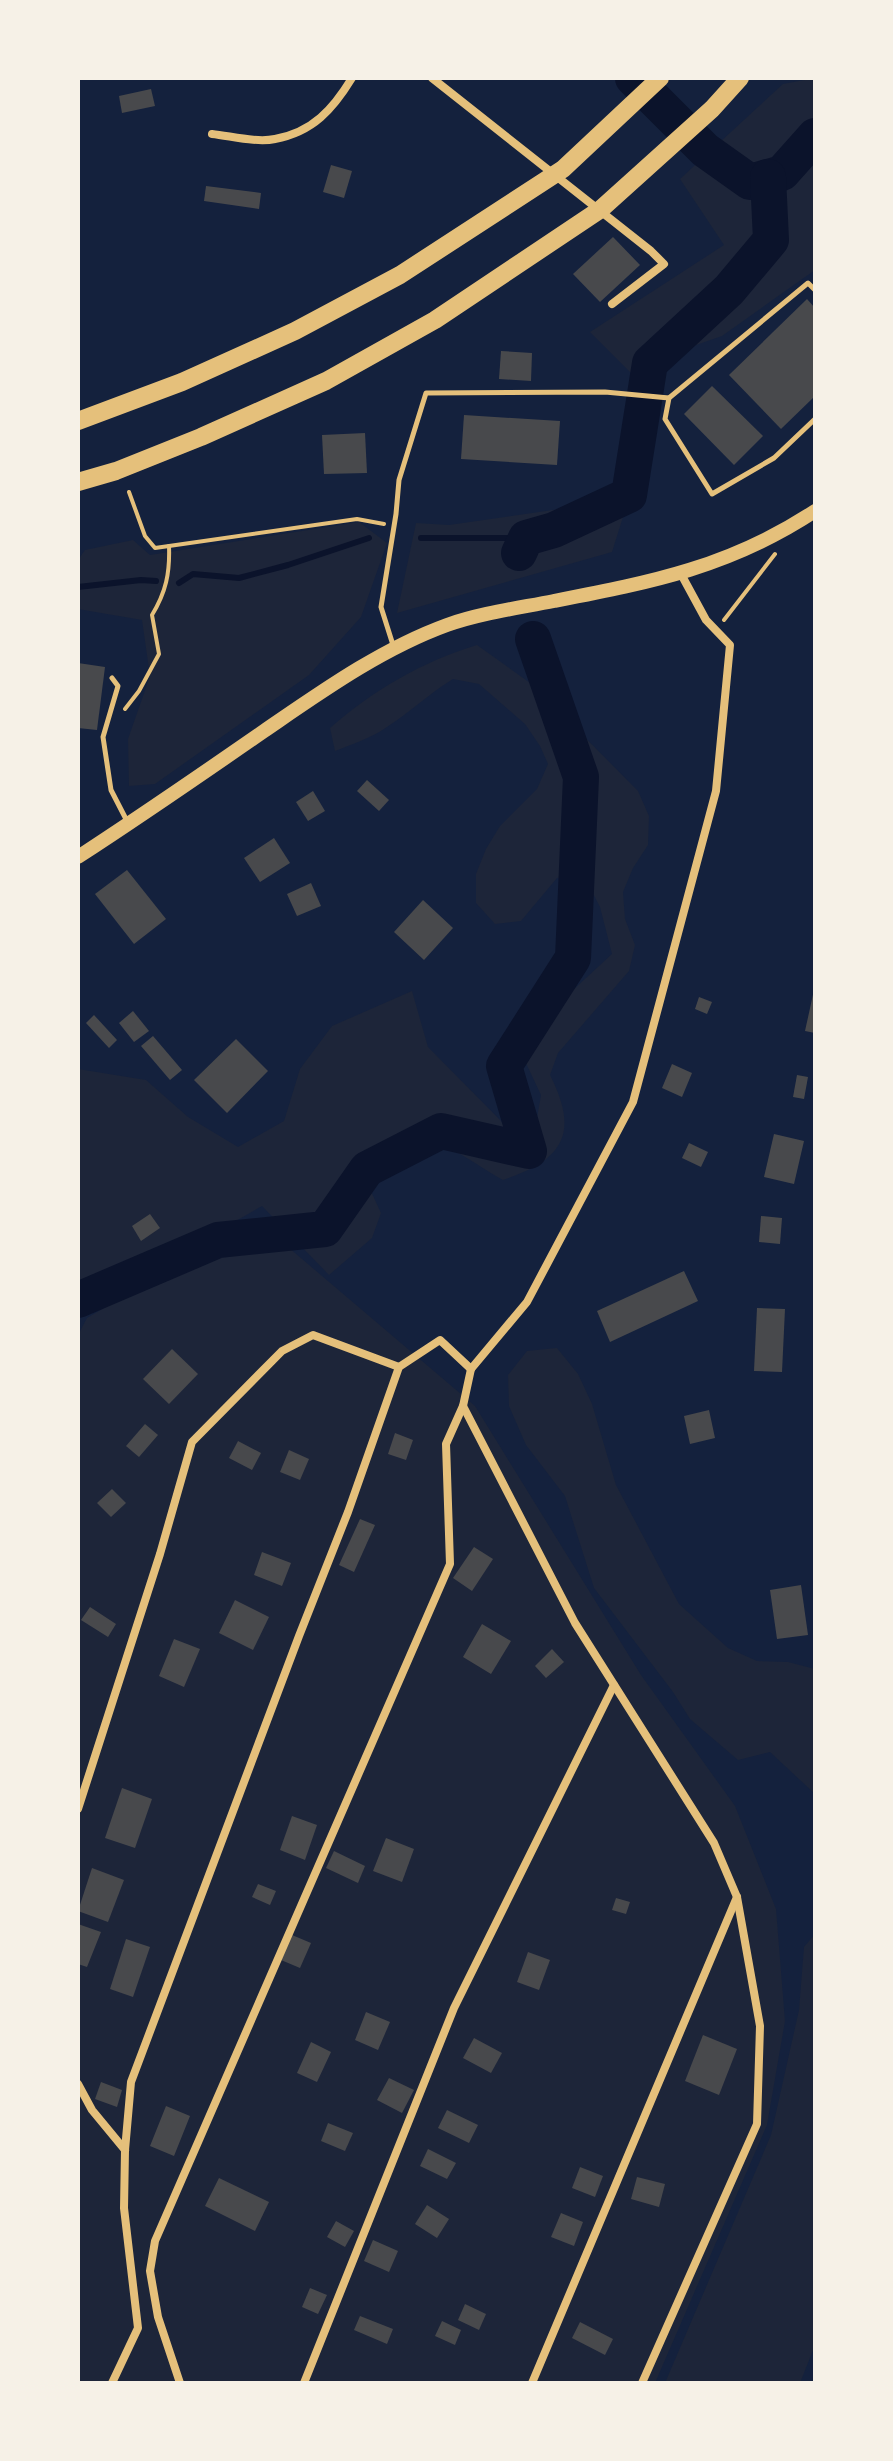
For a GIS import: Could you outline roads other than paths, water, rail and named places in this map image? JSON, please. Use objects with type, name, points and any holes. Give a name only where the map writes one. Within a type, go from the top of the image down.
[{"type":"highway","points":[[84,419],[182,382],[295,331],[400,275],[563,169],[660,78]]},
{"type":"highway","points":[[78,482],[116,471],[201,437],[326,381],[435,320],[601,209],[712,109],[740,78]]},
{"type":"main road","points":[[78,857],[315,696],[394,650],[448,625],[681,574],[725,560],[815,511]]},
{"type":"street","points":[[212,134],[273,140],[305,128],[334,107],[352,78]]},
{"type":"street","points":[[432,78],[664,264],[612,304]]},
{"type":"street","points":[[180,2383],[158,2317],[150,2271],[155,2241],[450,1564],[446,1444],[463,1406],[471,1369],[527,1302],[633,1102],[716,791],[730,645],[714,630],[681,574]]},
{"type":"street","points":[[78,1809],[160,1554],[192,1442],[282,1351],[313,1335],[399,1367]]},
{"type":"street","points":[[112,2383],[138,2328],[124,2208],[131,2082],[348,1512],[399,1367],[440,1340],[471,1369]]},
{"type":"street","points":[[463,1406],[575,1623],[714,1843],[737,1897],[760,2026],[757,2124],[642,2383]]},
{"type":"street","points":[[304,2383],[454,2008],[614,1685]]},
{"type":"street","points":[[532,2383],[737,1897]]},
{"type":"street","points":[[78,2084],[92,2110],[125,2150]]},
{"type":"lane","points":[[815,290],[808,283],[669,398],[665,419],[712,494],[774,458],[815,419]]},
{"type":"lane","points":[[394,650],[381,607],[399,480],[426,393],[605,392],[669,398]]},
{"type":"lane","points":[[112,678],[118,686],[103,737],[111,790],[129,824]]},
{"type":"waterway","points":[[633,78],[705,150],[750,182],[782,173],[815,136]]},
{"type":"waterway","points":[[519,553],[526,538],[554,530],[629,495],[650,363],[729,290],[771,240],[768,177]]},
{"type":"waterway","points":[[179,583],[193,574],[239,578],[369,538]]},
{"type":"waterway","points":[[421,538],[526,538]]},
{"type":"waterway","points":[[78,587],[156,581]]},
{"type":"waterway","points":[[78,1300],[218,1240],[325,1229],[367,1169],[441,1131],[529,1151],[504,1066],[573,958],[581,777],[533,639]]}]
